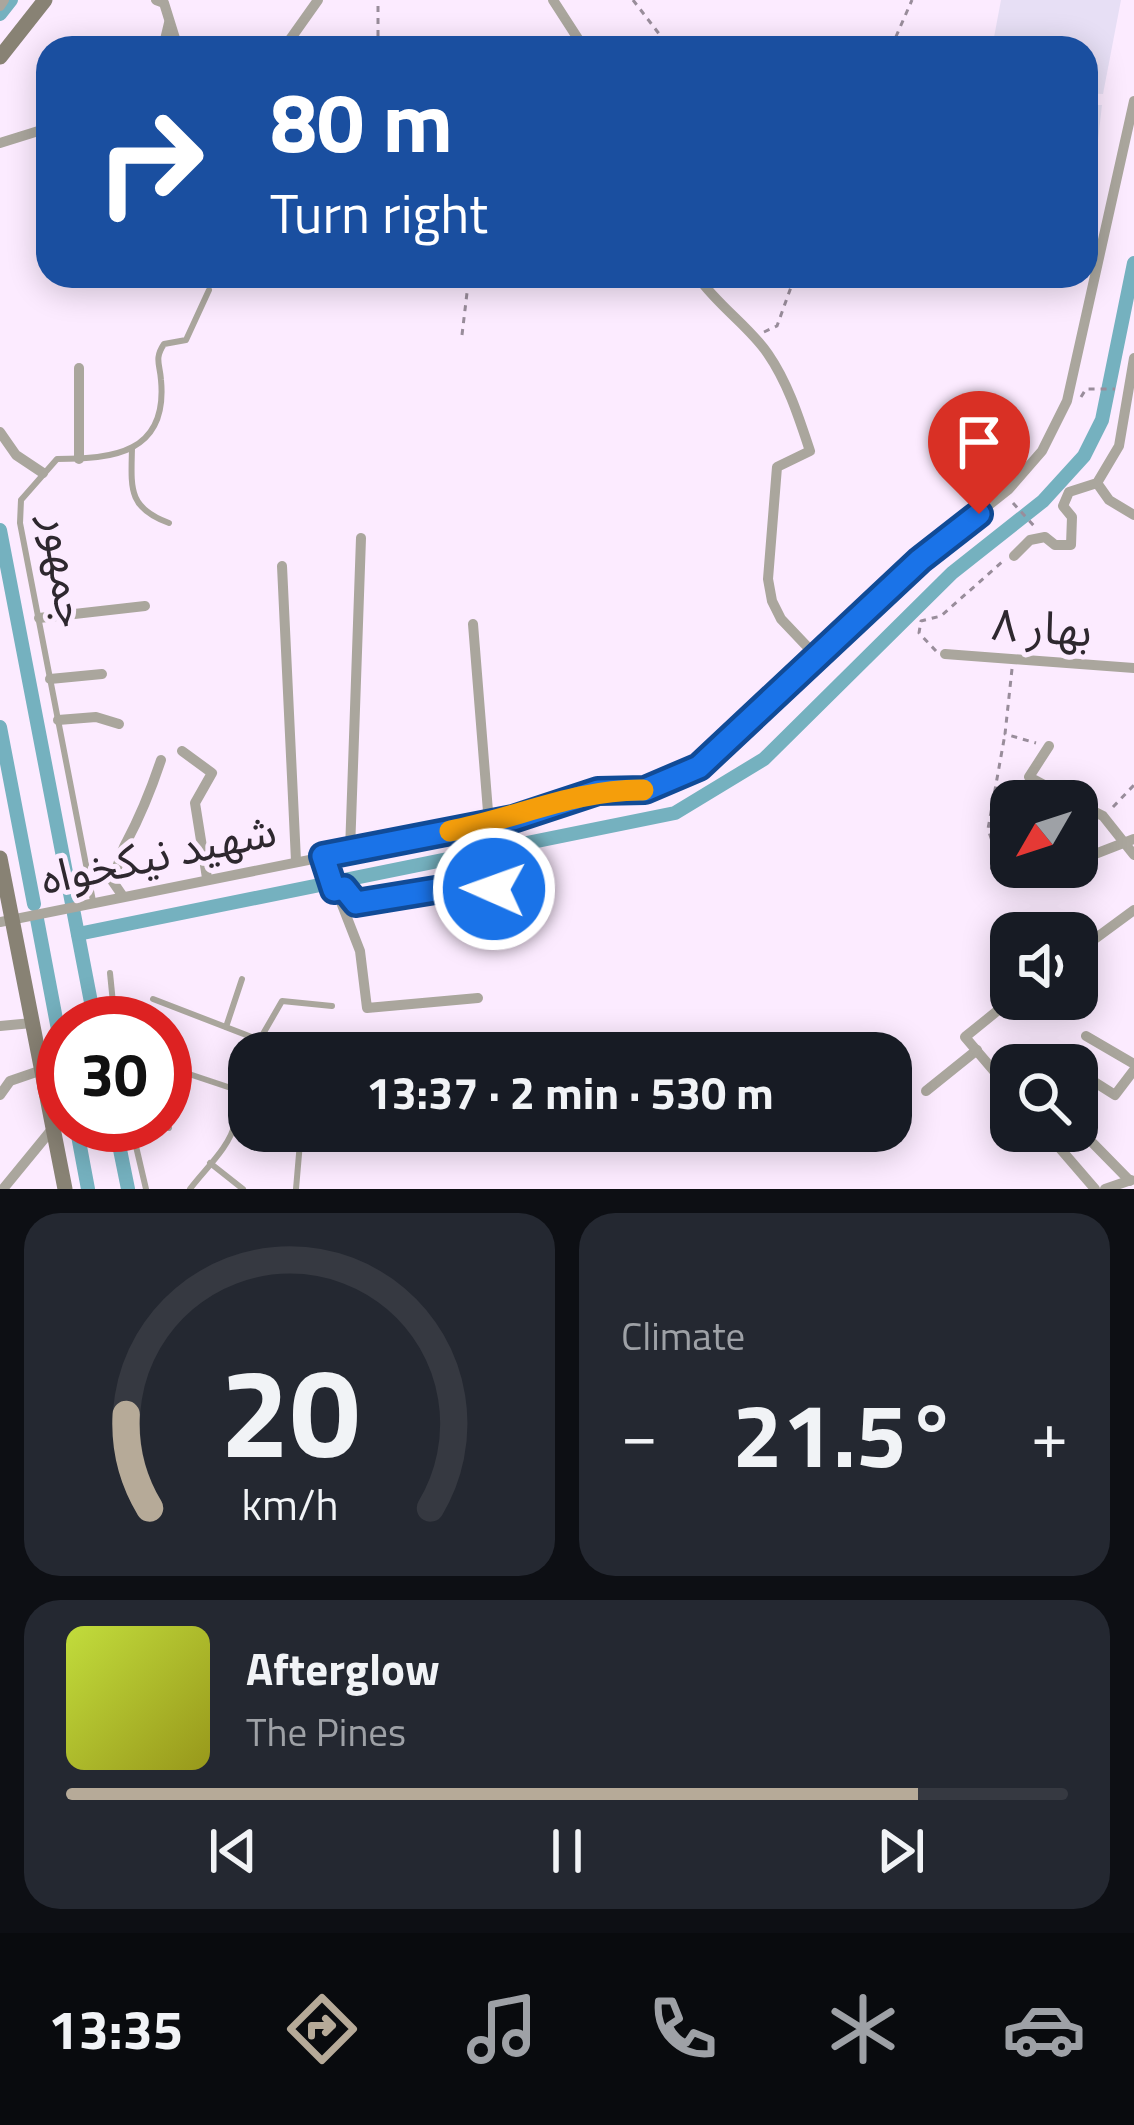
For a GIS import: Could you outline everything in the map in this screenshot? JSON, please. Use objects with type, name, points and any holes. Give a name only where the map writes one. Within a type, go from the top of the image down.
[{"type":"main road","points":[[0,57],[39,2]]},
{"type":"main road","points":[[0,858],[6,921],[36,1042]]},
{"type":"main road","points":[[58,1152],[65,1189]]},
{"type":"street","points":[[157,0],[164,3],[175,36]]},
{"type":"street","points":[[292,36],[318,0]]},
{"type":"street","points":[[554,0],[576,36]]},
{"type":"street","points":[[166,36],[170,20]]},
{"type":"street","name":"شهید نیکخواه","points":[[1098,261],[1134,101]]},
{"type":"street","points":[[0,143],[36,132]]},
{"type":"street","points":[[705,288],[721,310],[767,352],[795,406],[810,452],[777,467],[768,579],[781,619],[818,658]]},
{"type":"street","name":"شهید نیکخواه","points":[[6,921],[489,824],[598,791],[671,783],[699,767],[920,560],[1004,494],[1042,451],[1067,398],[1092,288]]},
{"type":"street","points":[[1014,556],[1030,540],[1045,537],[1054,545],[1071,545],[1072,517],[1063,506],[1069,492],[1097,483],[1119,446],[1134,358]]},
{"type":"street","points":[[80,368],[80,459]]},
{"type":"street","points":[[0,432],[16,455],[43,473]]},
{"type":"street","points":[[1097,483],[1109,500],[1134,515]]},
{"type":"street","points":[[350,851],[361,538]]},
{"type":"street","points":[[282,566],[296,861]]},
{"type":"street","points":[[39,618],[145,606]]},
{"type":"street","points":[[473,624],[489,824]]},
{"type":"street","name":"بهار ۸","points":[[945,654],[1134,668]]},
{"type":"street","points":[[50,679],[102,674]]},
{"type":"street","points":[[58,720],[96,717],[119,724]]},
{"type":"street","points":[[1035,780],[1029,777],[1049,746]]},
{"type":"street","points":[[182,752],[212,772],[195,802],[207,878]]},
{"type":"street","points":[[122,895],[111,880],[120,868],[123,846],[140,824],[161,760]]},
{"type":"street","points":[[1098,814],[1131,847],[1098,856]]},
{"type":"street","points":[[323,856],[360,951],[367,1008],[478,998]]},
{"type":"street","points":[[482,859],[487,877]]},
{"type":"street","points":[[332,884],[344,888],[356,903],[497,878],[487,933]]},
{"type":"street","points":[[1098,937],[1134,910]]},
{"type":"street","points":[[990,1017],[965,1037],[990,1067]]},
{"type":"street","points":[[0,1026],[32,1023]]},
{"type":"street","points":[[1086,1036],[1134,1067],[1115,1095],[1098,1084]]},
{"type":"street","points":[[926,1091],[976,1051]]},
{"type":"street","points":[[0,1095],[10,1081],[36,1072]]},
{"type":"street","points":[[1098,1147],[1132,1180],[1105,1189]]},
{"type":"street","points":[[3,1189],[36,1149]]},
{"type":"street","points":[[1063,1152],[1095,1189]]},
{"type":"lane","points":[[170,523],[143,513],[131,499],[132,448],[146,436],[160,410],[156,356],[164,344],[186,340],[208,290]]},
{"type":"lane","name":"جمهور","points":[[93,901],[20,523],[21,500],[57,459],[111,460],[132,448]]},
{"type":"lane","points":[[110,973],[112,996]]},
{"type":"lane","points":[[226,1027],[242,979]]},
{"type":"lane","points":[[264,1032],[282,1000],[332,1006]]},
{"type":"lane","points":[[192,1014],[237,1032]]},
{"type":"lane","points":[[192,1075],[228,1087]]},
{"type":"lane","points":[[190,1189],[228,1134]]},
{"type":"lane","points":[[137,1152],[146,1189]]},
{"type":"lane","points":[[296,1189],[299,1152]]},
{"type":"lane","points":[[210,1163],[243,1189]]},
{"type":"path","points":[[378,0],[378,36]]},
{"type":"path","points":[[633,0],[661,36]]},
{"type":"path","points":[[896,36],[912,0]]},
{"type":"path","points":[[462,335],[468,288]]},
{"type":"path","points":[[751,338],[777,326],[791,288]]},
{"type":"path","points":[[1067,398],[1082,397],[1086,389],[1109,388]]},
{"type":"path","points":[[1004,494],[1025,515]]},
{"type":"path","points":[[945,654],[932,649],[919,633],[921,621],[941,616],[977,579],[1014,556]]},
{"type":"path","points":[[997,780],[1014,677],[1011,662]]},
{"type":"path","points":[[1005,734],[1049,746]]},
{"type":"path","points":[[1102,816],[1134,785]]},
{"type":"shaded area","points":[[1001,0],[1121,0],[1103,94],[1098,94],[1098,36],[994,36]]},
{"type":"waterway","points":[[0,14],[11,0]]},
{"type":"waterway","points":[[78,934],[675,813],[764,759],[952,573],[1043,501],[1084,456],[1102,420],[1134,263]]},
{"type":"waterway","points":[[0,530],[90,996]]},
{"type":"waterway","points":[[0,727],[34,904]]},
{"type":"waterway","points":[[37,919],[52,996]]},
{"type":"waterway","points":[[81,1152],[88,1189]]},
{"type":"waterway","points":[[120,1152],[128,1189]]},
{"type":"slow traffic","points":[[450,831],[513,819],[598,791],[643,790]]},
{"type":"route","points":[[494,889],[497,878],[487,877],[478,883],[356,903],[344,888],[334,890],[323,856],[513,819],[598,791],[645,790],[671,783],[699,767],[920,560],[979,514]]}]
